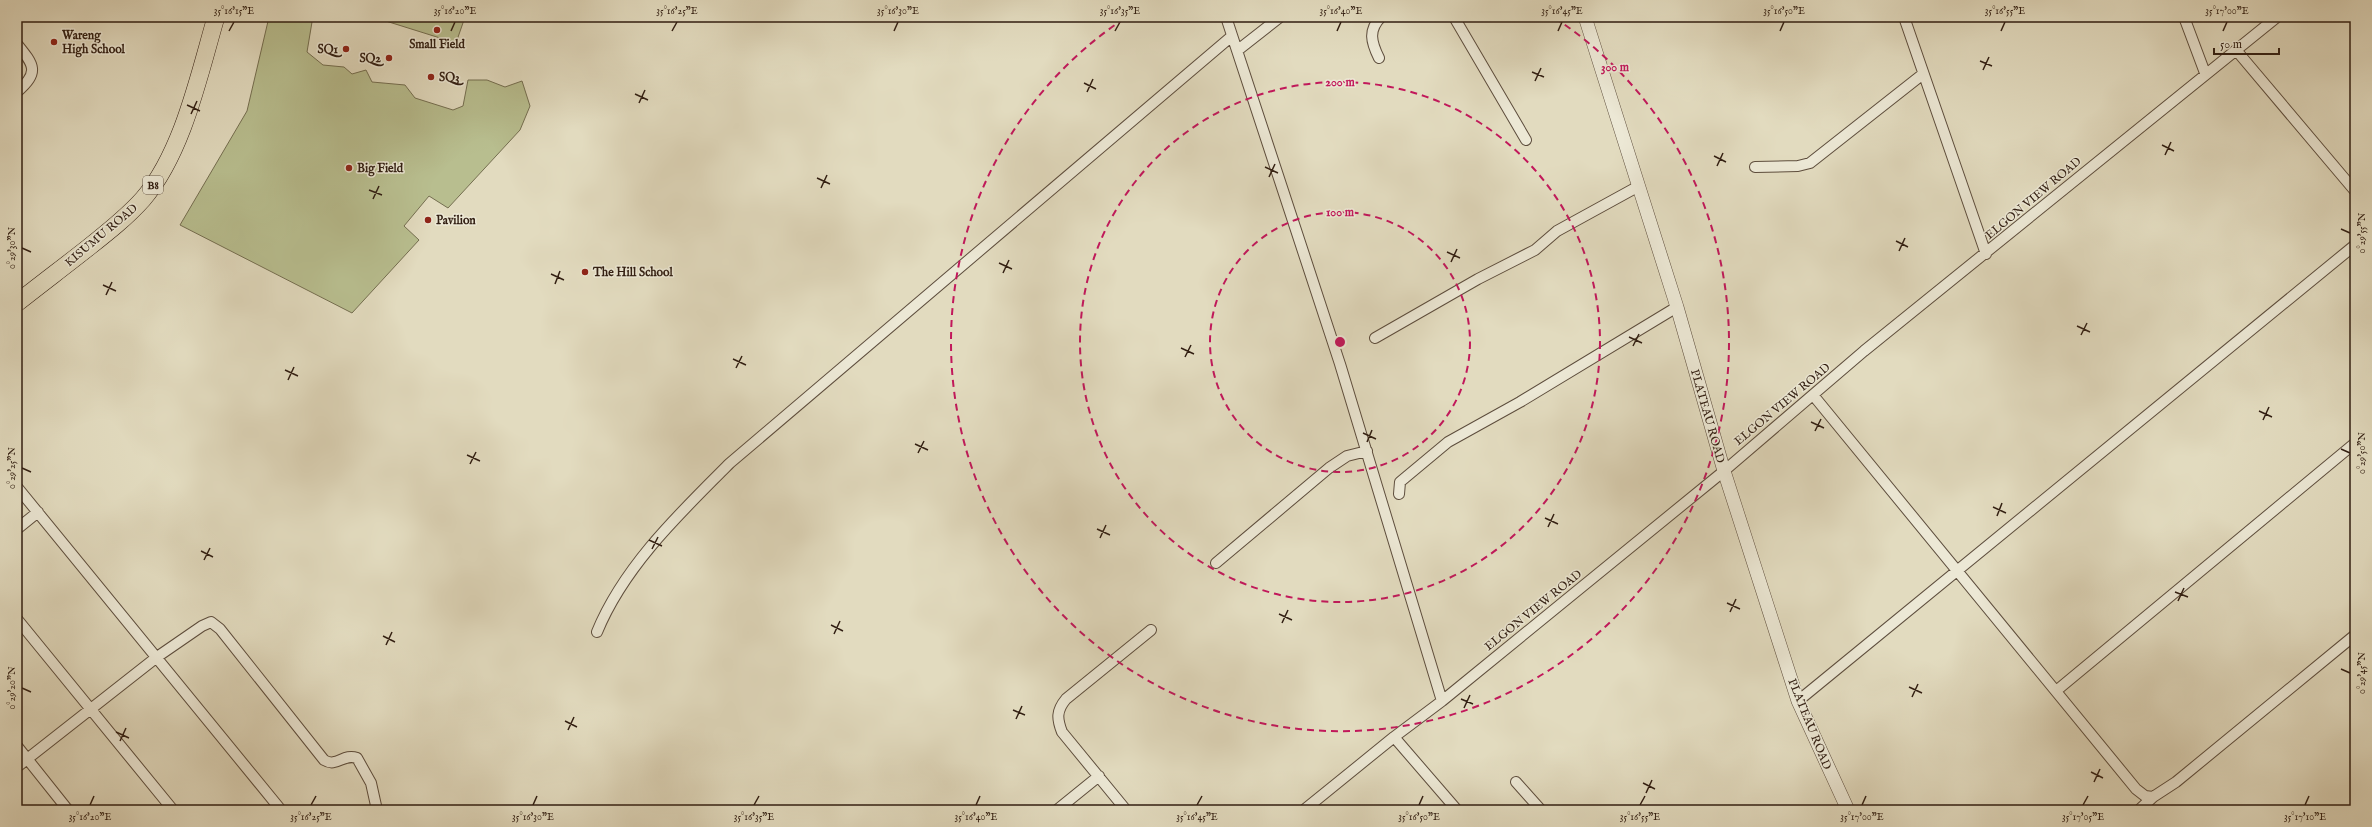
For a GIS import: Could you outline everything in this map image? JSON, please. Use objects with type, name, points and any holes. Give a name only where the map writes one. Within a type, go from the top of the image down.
[{"type":"highway","name":"KISUMU ROAD","points":[[17,303],[120,223],[143,199],[161,174],[172,152],[186,114],[216,17]]},
{"type":"street","points":[[1226,17],[1238,50],[1367,451],[1442,701]]},
{"type":"street","points":[[1238,50],[1280,17]]},
{"type":"street","points":[[1379,58],[1371,36],[1375,23],[1381,17]]},
{"type":"street","points":[[1454,17],[1526,140]]},
{"type":"street","name":"PLATEAU ROAD","points":[[1585,17],[1677,308],[1724,471],[1798,701],[1848,810]]},
{"type":"street","points":[[1904,17],[1986,254]]},
{"type":"street","points":[[2184,17],[2205,73]]},
{"type":"street","name":"ELGON VIEW ROAD","points":[[1304,810],[1394,737],[1442,701],[1724,471],[1813,395],[2205,73],[2277,17]]},
{"type":"street","points":[[597,632],[606,610],[635,568],[674,518],[730,463],[1232,36]]},
{"type":"street","points":[[17,44],[34,69],[27,84],[17,92]]},
{"type":"street","points":[[2236,50],[2355,191]]},
{"type":"street","points":[[1755,167],[1798,166],[1810,163],[1923,74]]},
{"type":"street","points":[[1375,338],[1478,279],[1535,250],[1557,231],[1639,186]]},
{"type":"street","points":[[1798,701],[1958,572],[2355,245]]},
{"type":"street","points":[[1399,494],[1400,482],[1448,442],[1520,402],[1677,308]]},
{"type":"street","points":[[1813,395],[2136,789],[2145,796],[2152,797]]},
{"type":"street","points":[[2056,690],[2355,443]]},
{"type":"street","points":[[1216,564],[1329,468],[1347,456],[1367,451]]},
{"type":"street","points":[[17,487],[281,810]]},
{"type":"street","points":[[17,529],[38,512]]},
{"type":"street","points":[[17,619],[173,810]]},
{"type":"street","points":[[17,767],[92,710],[157,657],[202,626],[211,622],[215,624],[324,760],[330,764],[336,763],[345,757],[357,758],[371,783],[377,810]]},
{"type":"street","points":[[1126,810],[1062,732],[1057,720],[1060,706],[1151,630]]},
{"type":"street","points":[[2139,810],[2152,797],[2160,794],[2176,782],[2355,635]]},
{"type":"street","points":[[1394,737],[1457,810]]},
{"type":"street","points":[[17,746],[68,810]]},
{"type":"street","points":[[1056,810],[1099,776]]},
{"type":"street","points":[[1516,782],[1541,810]]},
{"type":"green space","name":"Big Field","points":[[269,17],[299,17],[312,22],[307,52],[323,65],[344,67],[352,74],[366,70],[372,82],[405,85],[415,98],[453,110],[463,106],[468,80],[487,80],[505,87],[522,81],[530,106],[520,130],[448,208],[429,196],[404,226],[419,240],[352,313],[180,225],[247,111]]},
{"type":"green space","name":"Small Field","points":[[373,17],[465,17],[456,43]]},
{"type":"place","name":"Small Field","points":[[437,30]]},
{"type":"place","name":"Wareng High School","points":[[54,42]]},
{"type":"place","name":"SQ1","points":[[346,49]]},
{"type":"place","name":"SQ2","points":[[389,58]]},
{"type":"place","name":"SQ3","points":[[431,77]]},
{"type":"place","name":"Big Field","points":[[349,168]]},
{"type":"place","name":"Pavilion","points":[[428,220]]},
{"type":"place","name":"The Hill School","points":[[585,272]]}]
